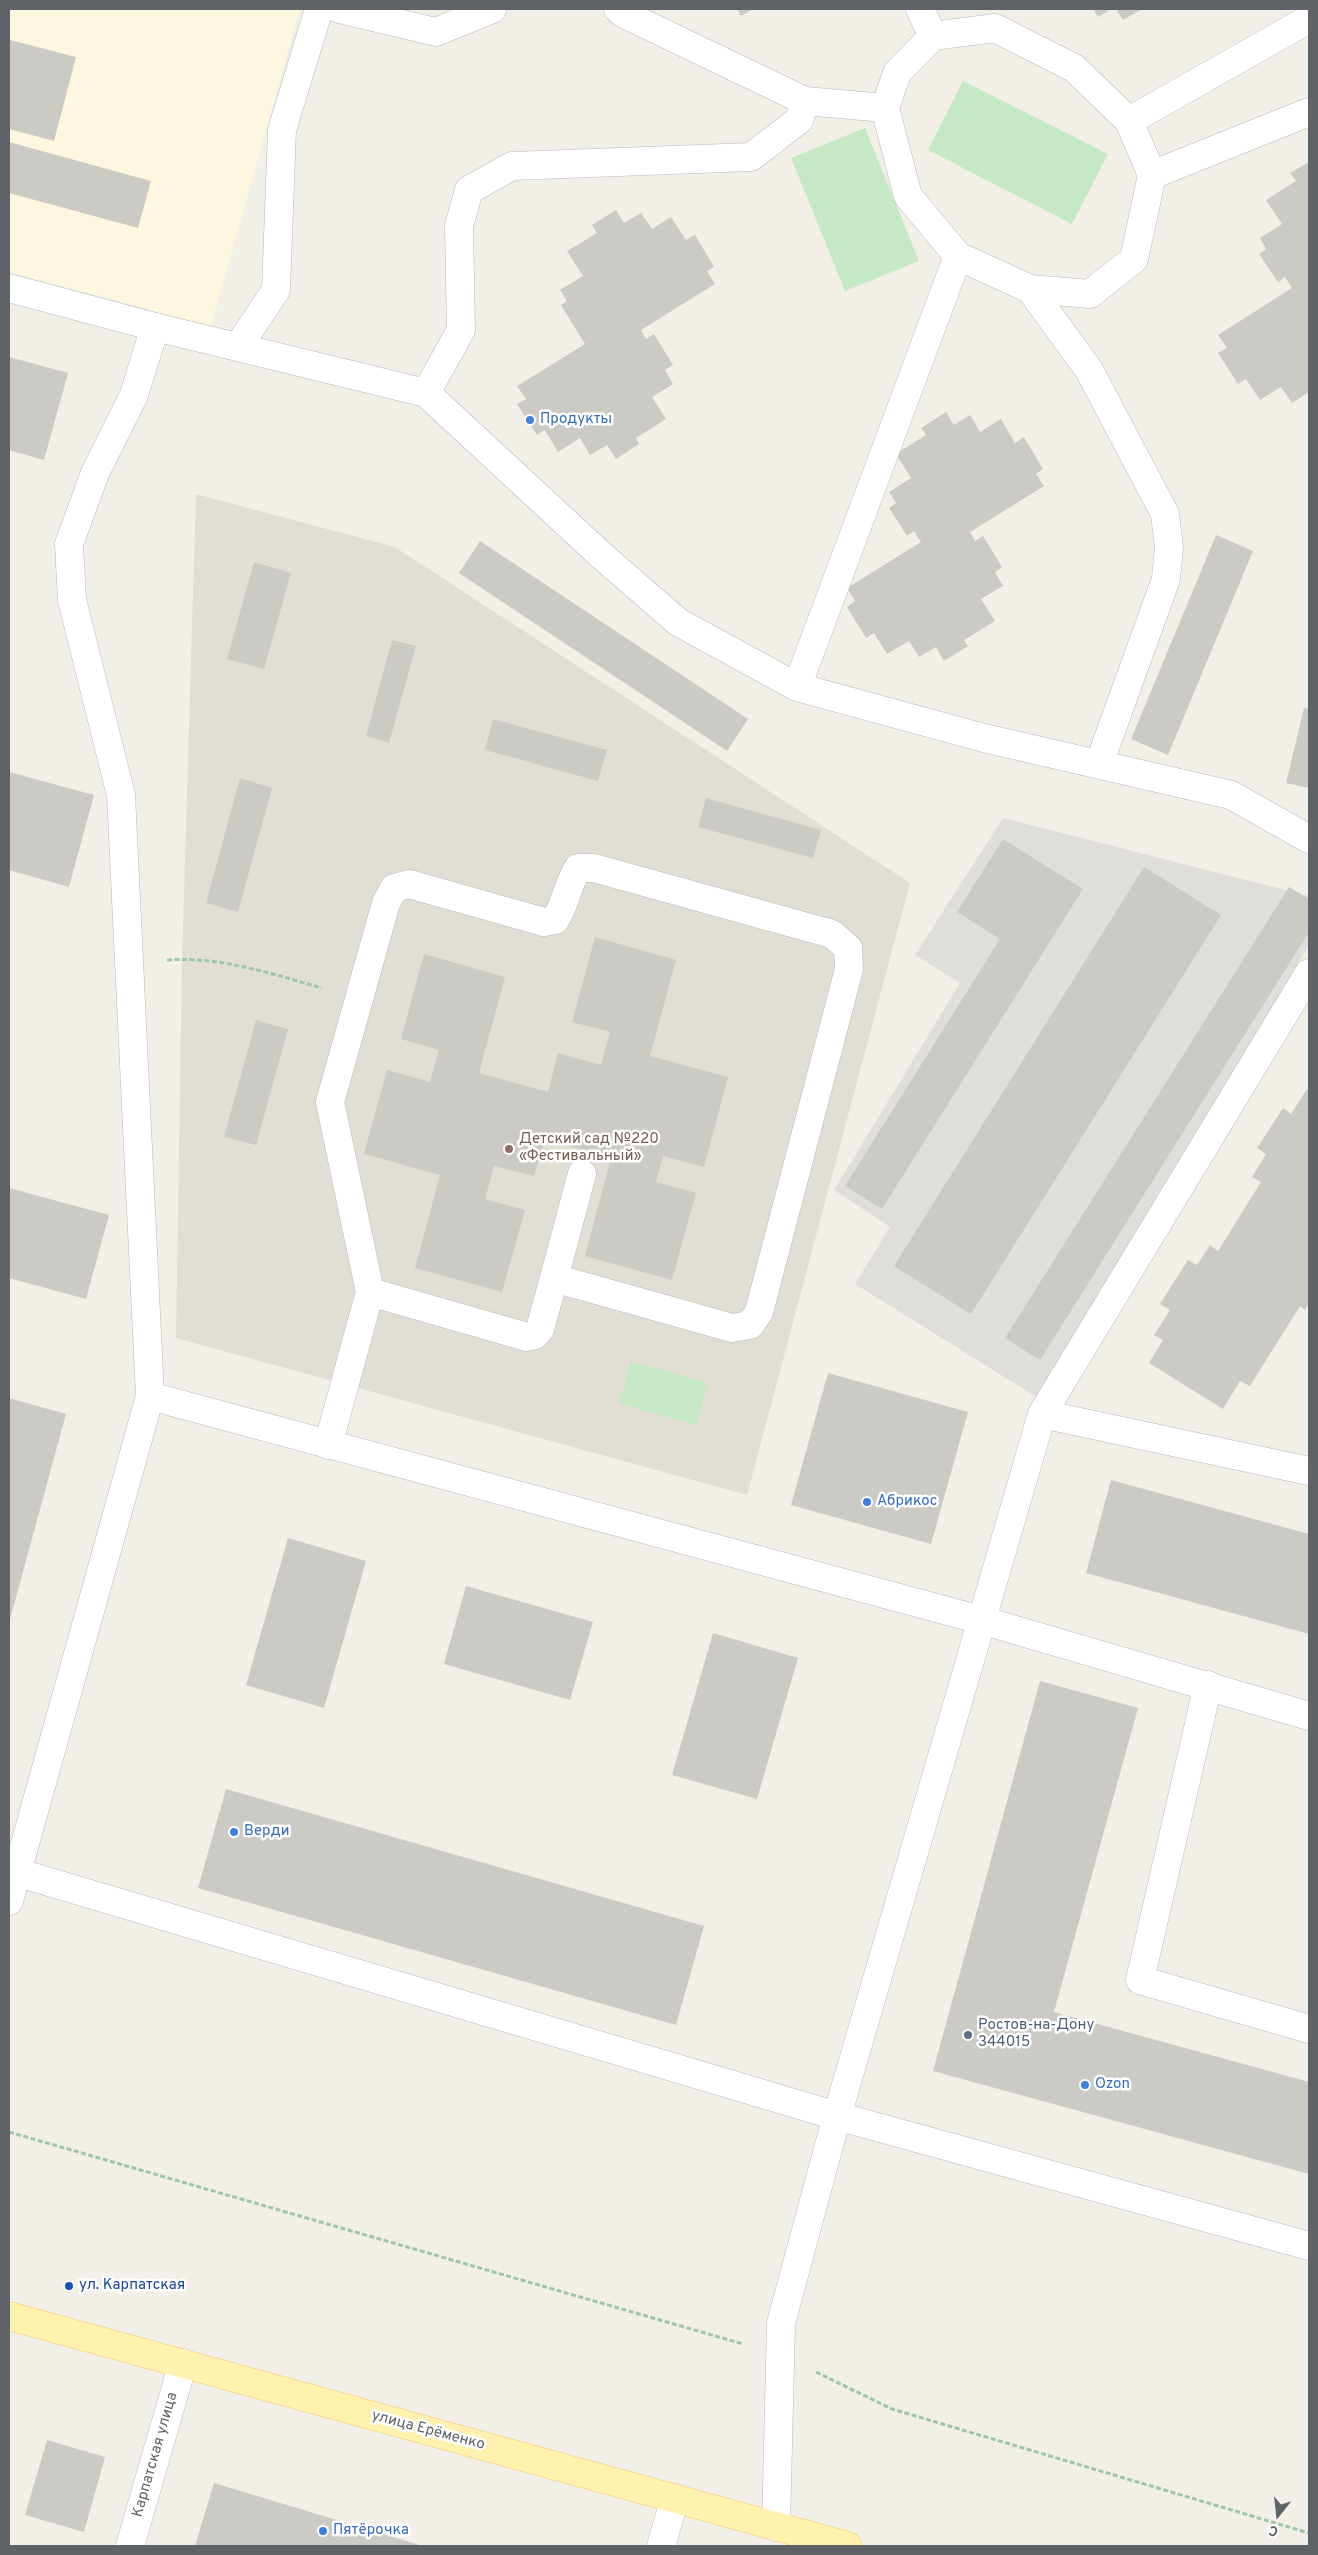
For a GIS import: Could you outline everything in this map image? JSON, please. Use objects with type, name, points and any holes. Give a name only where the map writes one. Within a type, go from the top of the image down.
[{"type":"main road","name":"улица Ерёменко","points":[[9,2316],[848,2546]]},
{"type":"street","points":[[238,347],[276,290],[282,130],[319,9]]},
{"type":"street","points":[[339,9],[436,32],[492,9]]},
{"type":"street","points":[[618,9],[624,14],[805,101],[885,108]]},
{"type":"street","points":[[920,9],[933,36]]},
{"type":"street","points":[[997,18],[1074,68],[1129,120],[1152,175],[1134,259],[1090,294],[1030,288],[958,256],[908,196],[885,108],[897,73],[933,36],[997,18]]},
{"type":"street","points":[[1129,120],[1309,19]]},
{"type":"street","points":[[426,393],[461,330],[459,226],[469,190],[512,166],[752,157],[799,120],[805,101]]},
{"type":"street","points":[[1152,175],[1309,112]]},
{"type":"street","points":[[797,687],[958,256]]},
{"type":"street","points":[[9,288],[155,327],[426,393],[601,555],[678,622],[797,687],[984,738],[1231,795],[1309,839]]},
{"type":"street","points":[[1030,288],[1089,370],[1165,514],[1169,547],[1166,579],[1099,764]]},
{"type":"street","points":[[9,1901],[13,1871],[150,1396],[120,795],[72,600],[68,544],[95,473],[134,395],[155,327]]},
{"type":"street","points":[[328,1445],[370,1292],[330,1102],[386,903],[394,888],[409,884],[544,922],[555,920],[559,914],[570,880],[578,868],[594,868],[832,934],[848,948],[849,969],[759,1312],[750,1324],[732,1328],[554,1278]]},
{"type":"street","points":[[776,2526],[782,2323],[837,2116],[1042,1414],[1309,973]]},
{"type":"street","points":[[370,1292],[527,1337],[535,1335],[540,1329],[582,1174]]},
{"type":"street","points":[[150,1396],[981,1620],[1309,1716]]},
{"type":"street","points":[[1042,1414],[1309,1471]]},
{"type":"street","points":[[1208,1685],[1140,1980],[1309,2029]]},
{"type":"street","points":[[13,1871],[837,2116],[1309,2246]]},
{"type":"street","name":"Карпатская улица","points":[[130,2546],[183,2363]]},
{"type":"street","points":[[661,2546],[675,2498]]},
{"type":"path","points":[[129,962],[182,959],[238,965],[359,997]]},
{"type":"path","points":[[9,2132],[781,2355],[892,2409],[1309,2533]]},
{"type":"shaded area","points":[[9,9],[300,9],[211,326],[9,272]]},
{"type":"shaded area","name":"Детский сад №220 «Фестивальный»","points":[[196,494],[395,547],[910,883],[747,1495],[176,1338],[182,959]]},
{"type":"shaded area","points":[[1003,818],[1309,896],[1309,945],[1038,1398],[855,1284],[890,1227],[834,1190],[960,983],[915,955]]},
{"type":"green space","points":[[963,81],[1108,154],[1072,224],[928,150]]},
{"type":"green space","points":[[865,128],[919,261],[845,291],[791,158]]},
{"type":"green space","points":[[631,1361],[708,1383],[696,1425],[619,1403]]},
{"type":"building","points":[[737,9],[753,9],[741,16]]},
{"type":"building","points":[[1093,9],[1111,9],[1098,17]]},
{"type":"building","points":[[1116,9],[1142,9],[1123,20]]},
{"type":"building","points":[[10,40],[76,57],[54,141],[9,129]]},
{"type":"building","points":[[9,142],[151,181],[138,228],[9,193]]},
{"type":"building","points":[[1309,162],[1309,392],[1292,403],[1281,387],[1260,400],[1246,379],[1238,384],[1218,353],[1227,348],[1218,335],[1292,288],[1285,277],[1278,282],[1259,254],[1266,249],[1260,238],[1282,224],[1266,200],[1296,181],[1290,173]]},
{"type":"building","points":[[616,210],[624,223],[641,213],[652,229],[671,217],[686,240],[695,235],[714,267],[707,271],[715,284],[641,330],[646,339],[654,334],[673,365],[665,370],[673,384],[652,397],[666,419],[636,438],[639,444],[616,459],[607,445],[590,455],[580,438],[558,452],[545,430],[537,435],[517,404],[526,399],[517,386],[585,344],[561,305],[567,301],[560,290],[583,276],[567,251],[597,233],[592,225]]},
{"type":"building","points":[[9,357],[68,373],[44,460],[9,450]]},
{"type":"building","points":[[946,412],[954,425],[970,415],[980,432],[1001,419],[1015,443],[1024,437],[1043,469],[1036,474],[1044,486],[970,532],[975,541],[983,536],[1002,567],[995,572],[1003,586],[981,599],[995,621],[964,640],[968,646],[944,661],[936,647],[919,657],[909,641],[887,654],[874,633],[866,638],[847,607],[855,601],[847,588],[921,542],[914,531],[907,536],[889,508],[896,503],[889,492],[911,478],[896,454],[926,435],[921,428]]},
{"type":"building","points":[[1216,535],[1253,551],[1168,755],[1131,739]]},
{"type":"building","points":[[480,541],[748,719],[727,751],[459,573]]},
{"type":"building","points":[[254,562],[291,573],[264,669],[227,659]]},
{"type":"building","points":[[392,640],[416,646],[389,743],[366,736]]},
{"type":"building","points":[[1304,708],[1309,709],[1309,788],[1286,783]]},
{"type":"building","points":[[493,719],[607,750],[598,781],[485,750]]},
{"type":"building","points":[[9,772],[94,795],[69,887],[9,870]]},
{"type":"building","points":[[240,778],[272,788],[238,912],[206,903]]},
{"type":"building","points":[[706,798],[821,830],[813,858],[698,827]]},
{"type":"building","points":[[1003,839],[1083,889],[882,1209],[845,1186],[1000,939],[957,912]]},
{"type":"building","points":[[1144,867],[1221,915],[971,1314],[894,1266]]},
{"type":"building","points":[[1289,887],[1309,899],[1309,932],[1040,1360],[1005,1338]]},
{"type":"building","points":[[595,937],[676,960],[650,1056],[728,1077],[704,1167],[663,1156],[656,1182],[696,1193],[672,1280],[585,1256],[611,1158],[545,1139],[534,1176],[494,1166],[485,1199],[525,1210],[502,1292],[415,1268],[440,1175],[364,1154],[387,1070],[430,1082],[439,1050],[401,1039],[424,954],[505,977],[479,1073],[548,1092],[558,1053],[601,1065],[610,1032],[572,1022]]},
{"type":"building","points":[[256,1020],[288,1029],[256,1145],[224,1137]]},
{"type":"building","points":[[1307,1089],[1309,1091],[1309,1303],[1305,1310],[1300,1306],[1250,1386],[1240,1381],[1223,1409],[1149,1363],[1163,1340],[1154,1335],[1170,1310],[1160,1304],[1188,1260],[1197,1265],[1210,1245],[1218,1251],[1261,1182],[1252,1177],[1266,1154],[1257,1148],[1283,1108],[1291,1114]]},
{"type":"building","points":[[9,1188],[109,1215],[86,1299],[9,1278]]},
{"type":"building","points":[[828,1373],[968,1412],[931,1544],[791,1505]]},
{"type":"building","points":[[9,1398],[66,1414],[9,1623]]},
{"type":"building","points":[[1111,1480],[1309,1534],[1309,1634],[1086,1573]]},
{"type":"building","points":[[288,1538],[366,1561],[324,1708],[246,1685]]},
{"type":"building","points":[[466,1586],[593,1622],[570,1700],[444,1664]]},
{"type":"building","points":[[713,1633],[798,1658],[757,1799],[672,1775]]},
{"type":"building","points":[[1040,1681],[1138,1708],[1054,2012],[1309,2082],[1309,2174],[933,2071]]},
{"type":"building","points":[[226,1789],[704,1926],[676,2025],[198,1888]]},
{"type":"building","points":[[47,2440],[105,2457],[84,2532],[25,2515]]},
{"type":"building","points":[[214,2483],[423,2546],[195,2546]]},
{"type":"place","name":"Продукты","points":[[530,420]]},
{"type":"place","name":"Детский сад №220 «Фестивальный»","points":[[509,1149]]},
{"type":"place","name":"Абрикос","points":[[867,1502]]},
{"type":"place","name":"Верди","points":[[234,1832]]},
{"type":"place","name":"Ростов-на-Дону 344015","points":[[968,2035]]},
{"type":"place","name":"Ozon","points":[[1085,2085]]},
{"type":"place","name":"ул. Карпатская","points":[[69,2286]]},
{"type":"place","name":"Пятёрочка","points":[[323,2531]]}]
